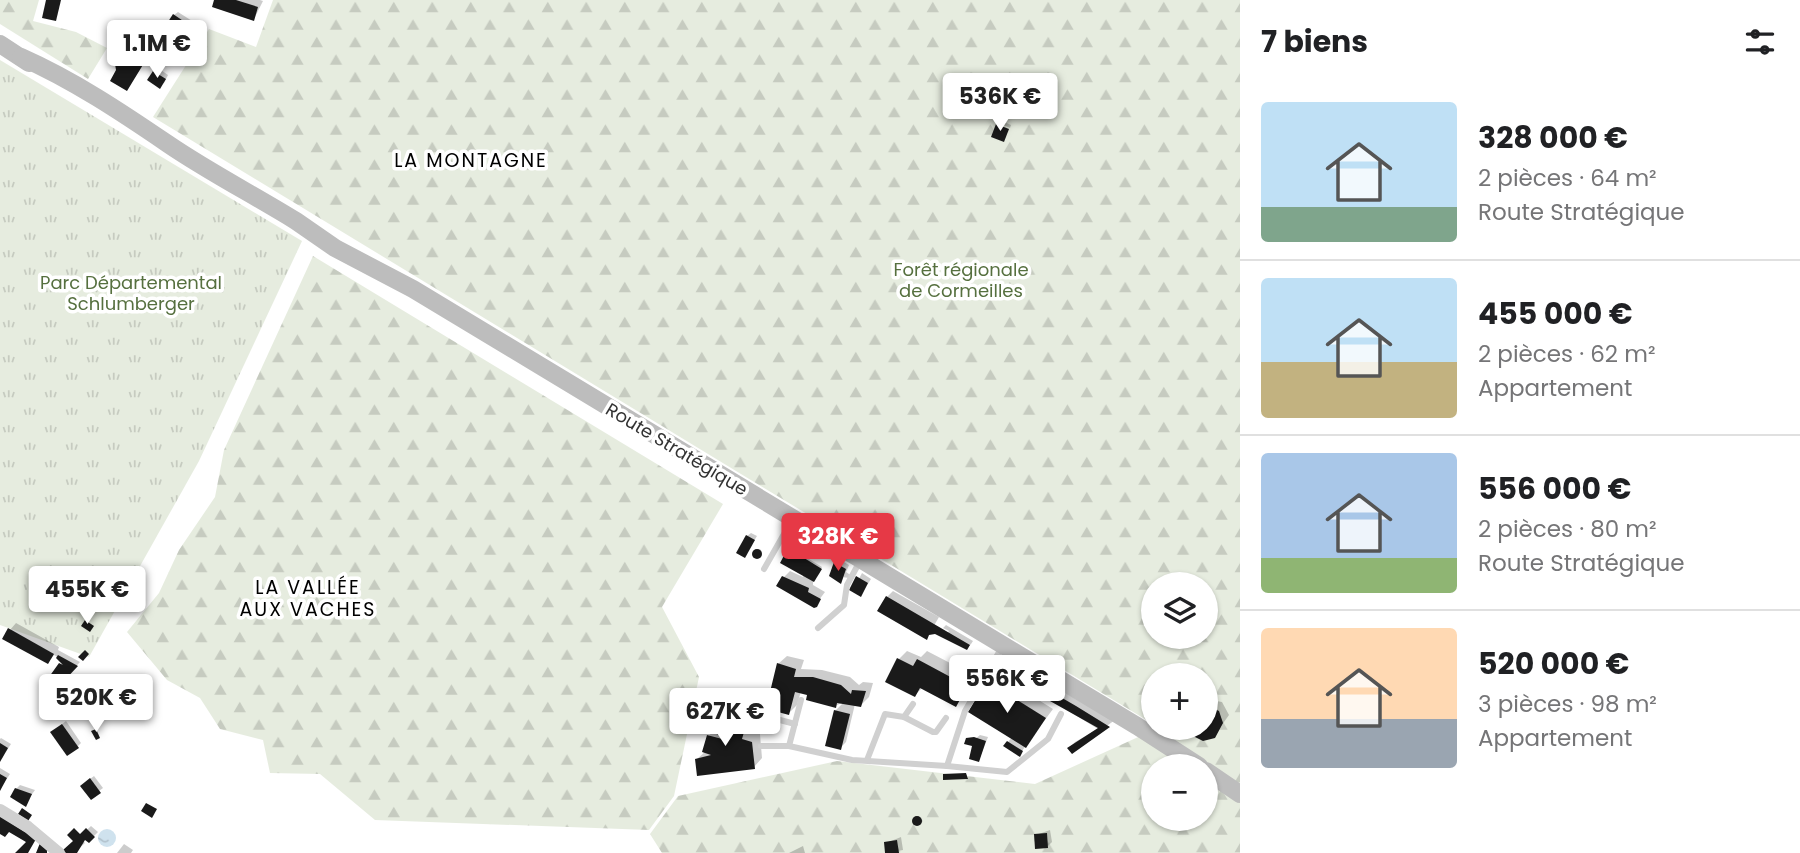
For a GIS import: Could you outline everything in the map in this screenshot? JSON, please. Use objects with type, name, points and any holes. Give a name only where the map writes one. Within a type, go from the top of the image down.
[{"type":"street","name":"Route Stratégique","points":[[0,44],[104,111],[169,145],[296,221],[329,235],[369,264],[861,559],[1179,754]]},
{"type":"street","points":[[1218,779],[1240,794]]},
{"type":"street","points":[[0,810],[28,827],[59,853]]},
{"type":"lane","points":[[765,569],[793,519]]},
{"type":"lane","points":[[818,628],[844,605],[847,585],[861,559]]},
{"type":"lane","points":[[947,766],[965,711],[1003,646]]},
{"type":"lane","points":[[789,746],[801,700]]},
{"type":"lane","points":[[904,717],[913,704]]},
{"type":"lane","points":[[867,760],[885,714],[904,717],[933,732],[946,718]]},
{"type":"lane","points":[[761,746],[789,746],[852,760],[1006,772],[1019,765],[1048,739],[1061,714]]},
{"type":"lane","points":[[765,716],[795,724]]},
{"type":"green space","points":[[0,0],[39,0],[33,21],[76,32],[107,48],[88,79],[0,24]]},
{"type":"green space","name":"Forêt régionale de Cormeilles","points":[[273,0],[1240,0],[1240,853],[662,853],[650,834],[678,796],[837,761],[1035,784],[1141,736],[1141,740],[1218,740],[1218,663],[1141,663],[1141,717],[153,117],[209,29],[256,47]]},
{"type":"green space","name":"Parc Départemental Schlumberger","points":[[0,60],[302,241],[199,461],[89,657],[0,625]]},
{"type":"green space","points":[[313,256],[723,504],[662,607],[699,677],[674,796],[649,830],[375,820],[320,774],[270,773],[263,740],[220,729],[200,698],[167,680],[127,632],[159,593],[179,550],[215,497],[224,450]]},
{"type":"water","points":[[107,829],[113,832],[116,838],[113,844],[107,847],[101,844],[98,838],[101,832]]},
{"type":"building","points":[[46,0],[61,0],[56,21],[42,18]]},
{"type":"building","points":[[214,0],[236,0],[258,7],[254,21],[212,7]]},
{"type":"building","points":[[173,14],[198,31],[191,41],[166,25]]},
{"type":"building","points":[[176,39],[187,47],[184,52],[173,45]]},
{"type":"building","points":[[126,52],[144,63],[127,91],[110,81],[116,70],[115,64]]},
{"type":"building","points":[[153,71],[166,79],[160,89],[147,80]]},
{"type":"building","points":[[996,124],[1009,129],[1004,142],[991,137]]},
{"type":"building","points":[[746,535],[755,540],[745,558],[736,553]]},
{"type":"building","points":[[788,548],[822,569],[814,582],[780,563]]},
{"type":"building","points":[[757,549],[761,550],[761,558],[757,559],[753,558],[752,554],[753,550]]},
{"type":"building","points":[[834,562],[846,569],[841,584],[829,576]]},
{"type":"building","points":[[782,576],[809,588],[808,592],[821,599],[817,607],[814,608],[776,586]]},
{"type":"building","points":[[856,576],[868,583],[861,597],[849,590]]},
{"type":"building","points":[[886,596],[970,645],[967,650],[935,634],[929,635],[927,640],[877,611]]},
{"type":"building","points":[[85,620],[94,626],[90,632],[81,626]]},
{"type":"building","points":[[8,628],[54,654],[48,664],[2,639]]},
{"type":"building","points":[[85,650],[89,654],[83,661],[78,657]]},
{"type":"building","points":[[58,655],[78,666],[63,682],[49,677],[59,663],[63,665],[56,658]]},
{"type":"building","points":[[897,658],[913,666],[917,659],[971,688],[968,694],[964,692],[956,707],[920,688],[915,697],[885,682]]},
{"type":"building","points":[[777,663],[796,669],[794,677],[813,677],[841,685],[851,694],[852,690],[866,691],[861,707],[837,703],[836,708],[806,700],[807,695],[795,692],[789,715],[778,712],[779,709],[772,706],[776,694],[770,692]]},
{"type":"building","points":[[1002,664],[1032,681],[1029,686],[1000,669]]},
{"type":"building","points":[[987,681],[1046,718],[1026,748],[968,712]]},
{"type":"building","points":[[1038,684],[1110,727],[1072,754],[1067,748],[1098,728],[1034,692]]},
{"type":"building","points":[[725,693],[734,697],[731,703],[722,700]]},
{"type":"building","points":[[834,710],[850,714],[841,750],[825,746]]},
{"type":"building","points":[[1218,711],[1219,711],[1223,723],[1218,732]]},
{"type":"building","points":[[706,713],[746,725],[742,739],[752,742],[755,769],[697,776],[695,759],[711,755],[702,752],[707,735],[726,740],[727,737],[702,730]]},
{"type":"building","points":[[62,724],[79,748],[67,756],[50,732]]},
{"type":"building","points":[[96,729],[100,738],[96,740],[91,731]]},
{"type":"building","points":[[974,737],[986,741],[979,762],[969,759],[972,746],[964,744],[966,738]]},
{"type":"building","points":[[1007,741],[1023,751],[1020,757],[1003,746]]},
{"type":"building","points":[[0,743],[8,748],[0,762]]},
{"type":"building","points":[[966,773],[968,779],[943,780],[943,774]]},
{"type":"building","points":[[0,774],[7,778],[0,791]]},
{"type":"building","points":[[90,778],[101,793],[91,800],[80,786]]},
{"type":"building","points":[[15,788],[32,794],[26,807],[10,797]]},
{"type":"building","points":[[146,803],[157,809],[152,818],[141,811]]},
{"type":"building","points":[[22,808],[32,815],[28,821],[18,814]]},
{"type":"building","points":[[0,816],[36,839],[28,853],[15,853],[26,842],[9,832],[5,837],[0,834]]},
{"type":"building","points":[[917,816],[921,817],[921,825],[917,826],[913,825],[912,821],[913,817]]},
{"type":"building","points":[[74,828],[80,834],[86,828],[95,837],[89,843],[85,840],[77,853],[66,853],[63,850],[73,841],[67,835]]},
{"type":"building","points":[[1047,833],[1048,848],[1035,849],[1034,834]]},
{"type":"building","points":[[897,840],[899,853],[885,853],[884,842]]},
{"type":"building","points":[[40,843],[47,850],[47,853],[36,853]]},
{"type":"district","name":"LA MONTAGNE","points":[[471,160]]},
{"type":"district","name":"LA VALLÉE AUX VACHES","points":[[308,598]]}]
